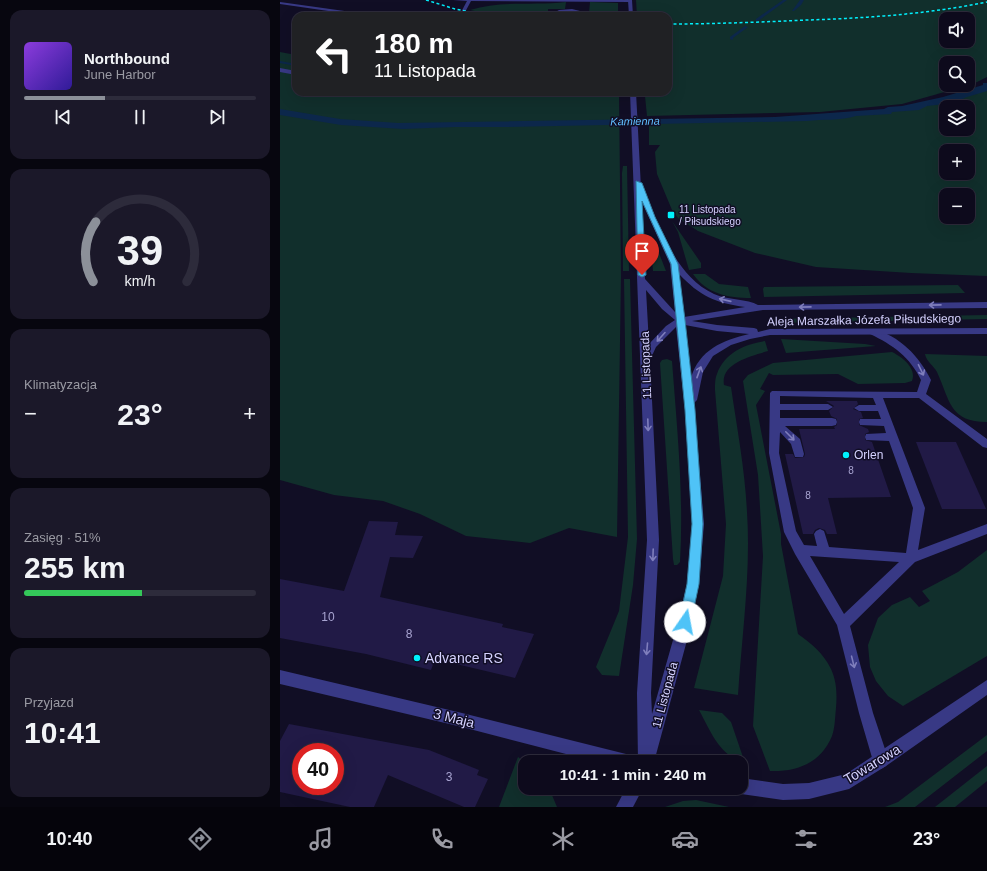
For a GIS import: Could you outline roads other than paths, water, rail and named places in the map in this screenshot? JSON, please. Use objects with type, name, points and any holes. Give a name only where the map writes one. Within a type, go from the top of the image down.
[{"type":"street","points":[[456,0],[630,0],[631,12]]},
{"type":"street","points":[[463,12],[470,0]]},
{"type":"street","points":[[570,10],[573,0]]},
{"type":"street","points":[[280,3],[334,12]]},
{"type":"street","points":[[559,12],[570,10],[580,12]]},
{"type":"street","points":[[280,70],[292,72]]},
{"type":"street","name":"11 Listopada","points":[[633,96],[653,540],[644,693],[646,755]]},
{"type":"street","name":"11 Listopada","points":[[638,183],[674,264],[690,410],[698,524],[693,584],[682,632],[648,755]]},
{"type":"street","name":"Aleja Marszałka Józefa Piłsudskiego","points":[[674,264],[700,290],[711,296],[726,301],[764,307]]},
{"type":"street","points":[[642,280],[657,299],[681,320],[724,329],[770,332]]},
{"type":"street","name":"Aleja Marszałka Józefa Piłsudskiego","points":[[646,358],[662,335],[681,320],[764,307],[987,305]]},
{"type":"street","name":"Aleja Marszałka Józefa Piłsudskiego","points":[[690,410],[698,372],[704,361],[725,344],[740,338],[770,332],[987,331]]},
{"type":"street","points":[[873,332],[889,339],[904,349],[920,365],[926,380],[921,395]]},
{"type":"street","points":[[881,761],[866,713],[843,624],[798,550],[790,532],[774,453],[775,393],[921,395],[987,444]]},
{"type":"street","points":[[877,394],[919,508],[911,558]]},
{"type":"street","points":[[775,407],[828,407]]},
{"type":"street","points":[[859,408],[882,408]]},
{"type":"street","points":[[775,422],[832,422]]},
{"type":"street","points":[[775,422],[796,442],[799,454]]},
{"type":"street","points":[[864,422],[888,423]]},
{"type":"street","points":[[870,437],[893,437]]},
{"type":"street","points":[[843,624],[911,558],[987,529]]},
{"type":"street","points":[[820,534],[824,552]]},
{"type":"street","points":[[798,550],[911,558]]},
{"type":"street","name":"3 Maja","points":[[280,677],[462,720],[599,755]]},
{"type":"street","name":"Towarowa","points":[[748,787],[782,792],[809,791],[849,781],[881,761],[987,687]]},
{"type":"street","points":[[624,807],[631,795]]},
{"type":"water","name":"Kamienna","points":[[983,83],[987,83],[987,91],[960,100],[939,100],[939,105],[927,106],[919,110],[892,112],[891,114],[807,121],[403,129],[341,125],[280,115],[280,109],[340,119],[398,123],[775,117],[884,109],[943,97],[960,92],[975,92],[975,87],[983,85]]},
{"type":"waterway","points":[[757,20],[785,0]]},
{"type":"waterway","points":[[793,10],[802,0]]},
{"type":"waterway","points":[[732,39],[731,38],[746,27]]},
{"type":"waterway","points":[[280,62],[292,64]]},
{"type":"railway","points":[[426,0],[470,12]]},
{"type":"railway","points":[[672,24],[875,17],[943,10],[987,2]]},
{"type":"place","name":"11 Listopada / Piłsudskiego","points":[[671,215]]},
{"type":"place","name":"Orlen","points":[[846,455]]},
{"type":"place","name":"Advance RS","points":[[417,658]]}]
